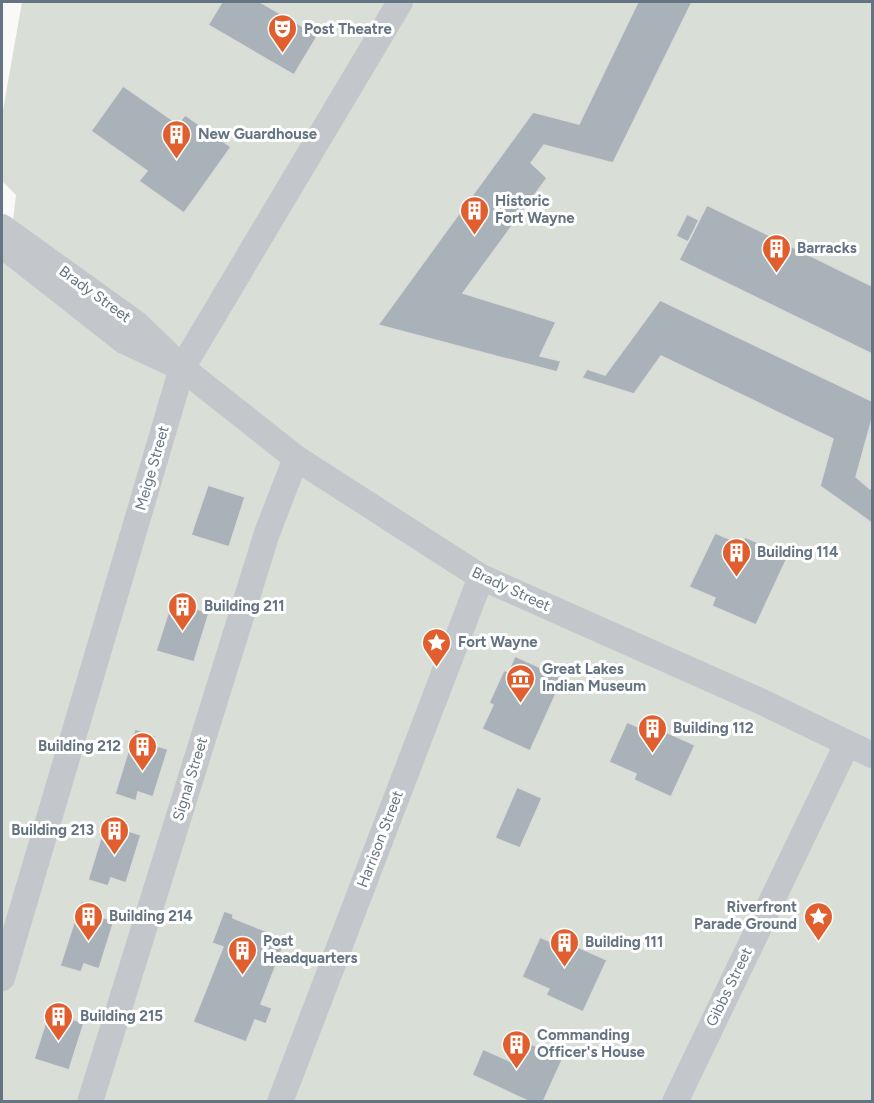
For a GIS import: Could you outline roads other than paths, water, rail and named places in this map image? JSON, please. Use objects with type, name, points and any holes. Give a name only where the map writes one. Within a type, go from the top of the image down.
[{"type":"street","name":"Meige Street","points":[[2,978],[182,368],[400,2]]},
{"type":"street","name":"Brady Street","points":[[2,227],[137,324],[182,368],[296,458],[481,577],[760,701],[873,755]]},
{"type":"street","name":"Brady Street","points":[[2,245],[124,341],[182,368]]},
{"type":"street","name":"Signal Street","points":[[90,1101],[264,545],[296,458]]},
{"type":"street","name":"Harrison Street","points":[[280,1101],[481,577]]},
{"type":"street","name":"Gibbs Street","points":[[675,1101],[847,744]]},
{"type":"place","name":"Post Theatre","points":[[283,54]]},
{"type":"place","name":"New Guardhouse","points":[[177,160]]},
{"type":"place","name":"Historic Fort Wayne","points":[[474,236]]},
{"type":"place","name":"Barracks","points":[[776,274]]},
{"type":"place","name":"Building 114","points":[[736,578]]},
{"type":"place","name":"Building 211","points":[[183,632]]},
{"type":"place","name":"Fort Wayne","points":[[437,668]]},
{"type":"place","name":"Great Lakes Indian Museum","points":[[521,704]]},
{"type":"place","name":"Building 112","points":[[652,754]]},
{"type":"place","name":"Building 212","points":[[142,772]]},
{"type":"place","name":"Building 213","points":[[115,856]]},
{"type":"place","name":"Building 214","points":[[88,942]]},
{"type":"place","name":"Riverfront Parade Ground","points":[[818,942]]},
{"type":"place","name":"Building 111","points":[[564,968]]},
{"type":"place","name":"Post Headquarters","points":[[242,976]]},
{"type":"place","name":"Building 215","points":[[59,1042]]},
{"type":"place","name":"Commanding Officer's House","points":[[516,1070]]}]
